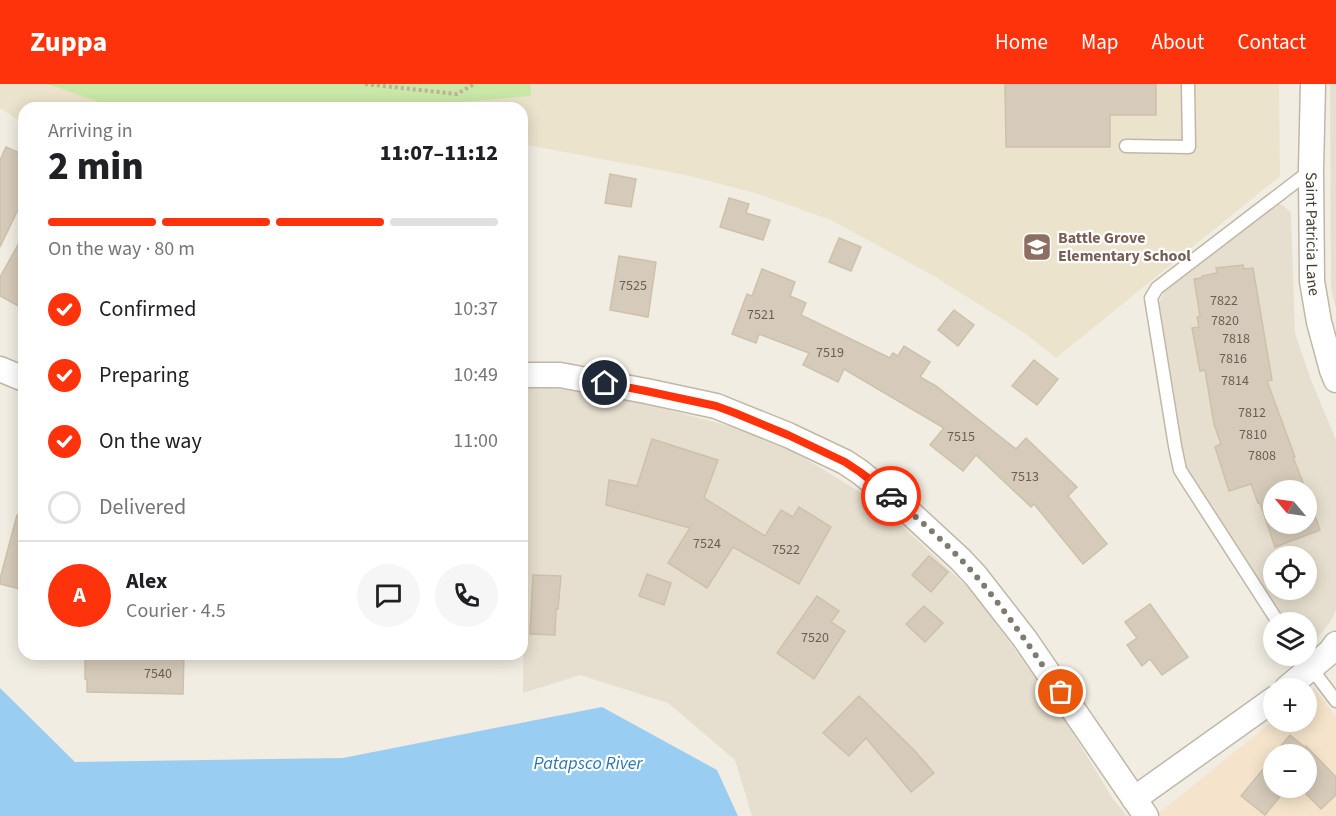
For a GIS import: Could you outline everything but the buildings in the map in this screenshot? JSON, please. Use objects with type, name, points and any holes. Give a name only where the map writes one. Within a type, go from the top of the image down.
[{"type":"street","name":"Saint Patricia Lane","points":[[1312,84],[1312,281],[1318,322],[1336,380]]},
{"type":"street","points":[[0,369],[18,376]]},
{"type":"street","points":[[528,375],[560,375],[716,406],[788,435],[845,462],[860,472],[907,510],[976,576],[1025,639],[1140,808],[1263,708]]},
{"type":"street","points":[[1317,658],[1330,652],[1336,644]]},
{"type":"street","points":[[1295,678],[1304,666]]},
{"type":"lane","points":[[1126,146],[1189,147],[1188,84]]},
{"type":"lane","points":[[1272,612],[1180,470],[1151,298],[1157,288],[1311,170]]},
{"type":"lane","points":[[1310,666],[1336,700]]},
{"type":"path","points":[[365,84],[457,94],[474,84]]},
{"type":"shaded area","name":"Battle Grove Elementary School","points":[[0,84],[1279,84],[1280,176],[1056,358],[1026,334],[932,275],[831,220],[755,193],[686,175],[528,145],[528,102],[18,102],[18,120],[0,108]]},
{"type":"shaded area","points":[[1330,84],[1336,84],[1336,309],[1331,288]]},
{"type":"shaded area","points":[[1274,202],[1284,206],[1291,213],[1295,333],[1311,380],[1336,440],[1336,610],[1317,638],[1317,612],[1279,612],[1271,600],[1317,600],[1317,546],[1263,546],[1263,587],[1184,463],[1158,305],[1165,290]]},
{"type":"shaded area","points":[[528,385],[615,396],[768,436],[875,501],[973,592],[1058,709],[1113,799],[1127,816],[752,816],[735,760],[668,703],[580,675],[523,693],[523,660],[528,660]]},
{"type":"shaded area","points":[[1317,692],[1336,716],[1336,816],[1155,816],[1263,729],[1263,732],[1317,732]]},
{"type":"green space","points":[[48,84],[531,84],[531,96],[462,102],[99,102]]},
{"type":"water","name":"Patapsco River","points":[[0,688],[75,762],[343,758],[602,707],[717,770],[738,816],[0,816]]},
{"type":"way so far","points":[[891,496],[944,543],[976,576],[1025,639],[1061,692]]},
{"type":"place","name":"Battle Grove Elementary School","points":[[1037,247]]},
{"type":"route","points":[[605,383],[716,406],[735,413],[845,462],[891,496]]}]
